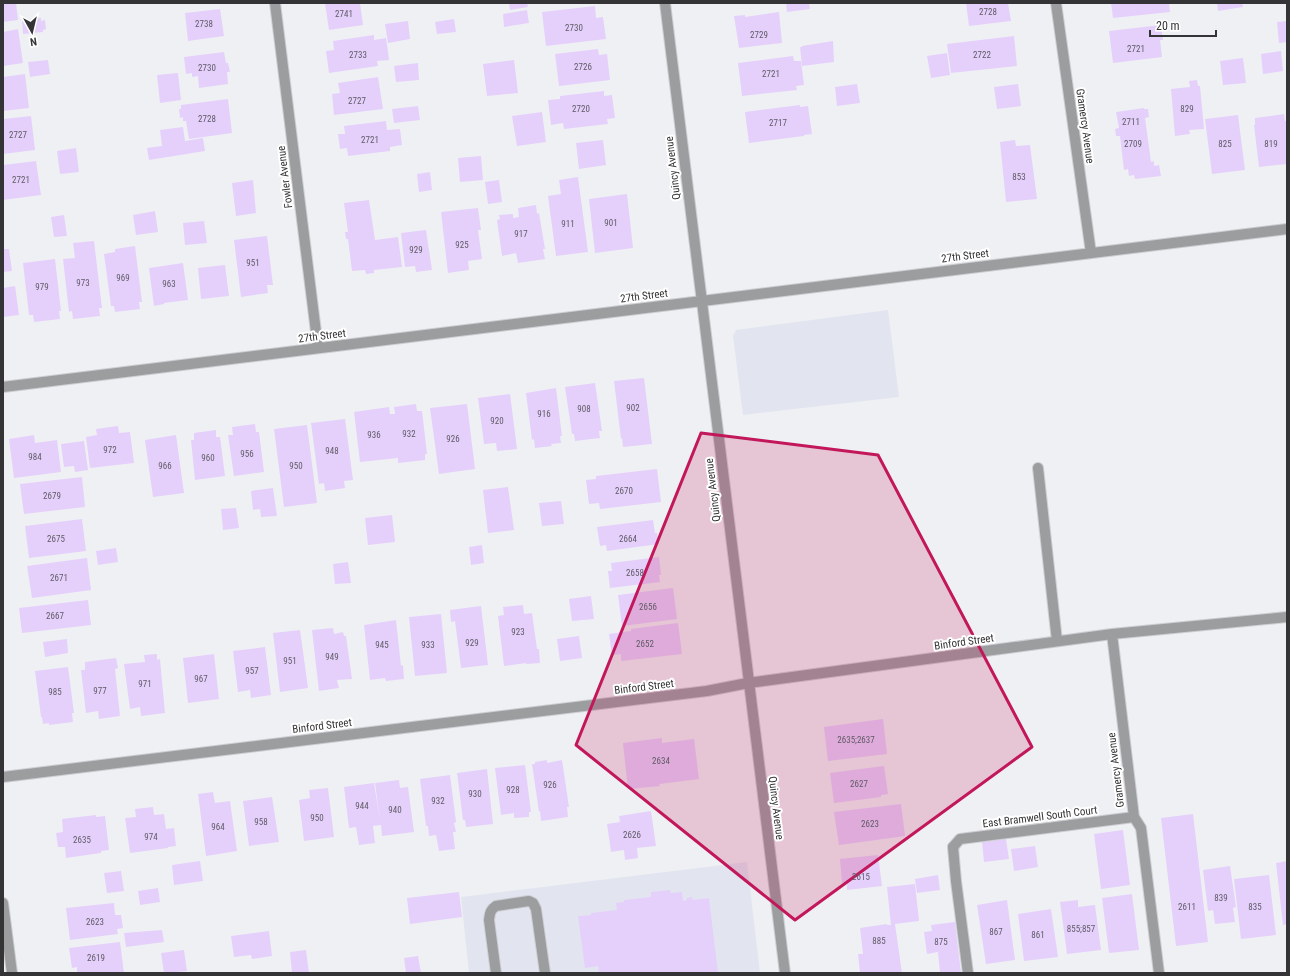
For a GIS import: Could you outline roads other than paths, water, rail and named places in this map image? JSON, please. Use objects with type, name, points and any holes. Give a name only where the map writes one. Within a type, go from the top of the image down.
[{"type":"street","name":"Fowler Avenue","points":[[275,3],[318,348]]},
{"type":"street","name":"Quincy Avenue","points":[[665,3],[785,973]]},
{"type":"street","name":"Gramercy Avenue","points":[[1056,3],[1091,253]]},
{"type":"street","name":"27th Street","points":[[3,387],[1287,229]]},
{"type":"street","points":[[1038,468],[1057,641]]},
{"type":"street","name":"Binford Street","points":[[3,777],[707,691],[748,683],[1112,634],[1287,617]]},
{"type":"street","name":"Gramercy Avenue","points":[[1112,634],[1134,817],[1141,828],[1159,973]]},
{"type":"street","name":"East Bramwell South Court","points":[[968,973],[953,847],[960,839],[1134,817]]},
{"type":"street","points":[[496,973],[489,920],[490,913],[496,906],[529,901],[533,903],[537,913],[545,973]]},
{"type":"street","points":[[3,903],[12,973]]}]
